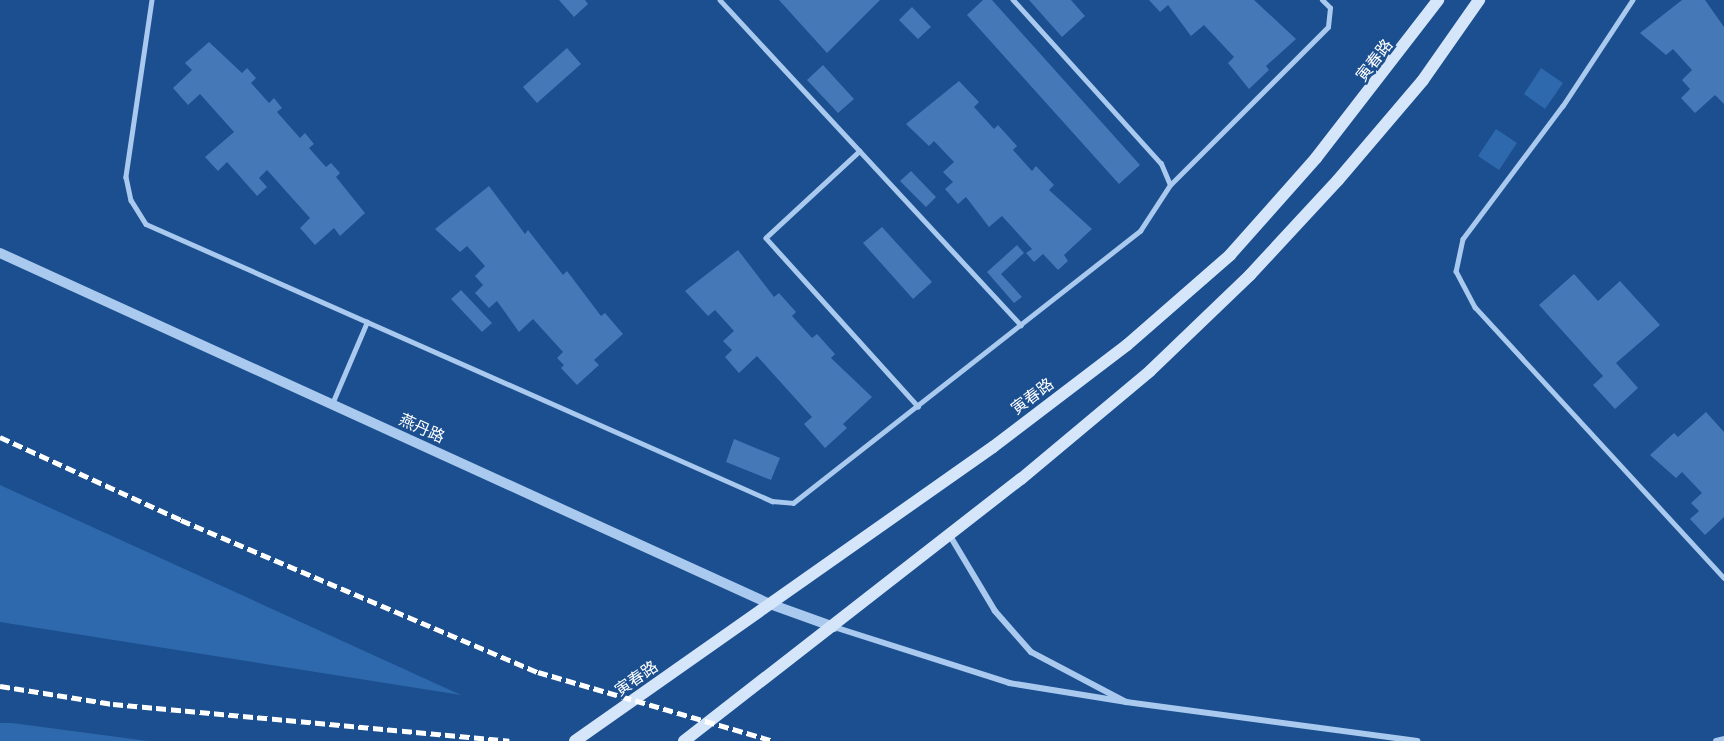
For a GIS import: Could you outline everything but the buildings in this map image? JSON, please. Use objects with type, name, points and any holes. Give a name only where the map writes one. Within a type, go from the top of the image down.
[{"type":"main road","name":"寅春路","points":[[575,741],[993,447],[1127,345],[1230,255],[1316,158],[1438,0]]},
{"type":"main road","points":[[684,741],[834,627],[1150,371],[1250,275],[1338,180],[1423,80],[1479,0]]},
{"type":"street","name":"燕丹路","points":[[0,253],[770,604],[834,627]]},
{"type":"street","points":[[949,534],[995,611],[1031,652],[1126,702]]},
{"type":"street","points":[[834,627],[1009,683],[1126,702],[1417,741]]},
{"type":"street","points":[[1716,741],[1724,739]]},
{"type":"lane","points":[[152,0],[126,177],[131,200],[146,224],[772,501],[794,503],[1140,231],[1170,185],[1328,27],[1330,8],[1322,0]]},
{"type":"lane","points":[[720,0],[1021,325]]},
{"type":"lane","points":[[1013,0],[1161,164],[1170,185]]},
{"type":"lane","points":[[1633,0],[1563,106],[1463,239],[1456,271],[1475,307],[1724,578]]},
{"type":"lane","points":[[860,151],[765,238],[918,406]]},
{"type":"lane","points":[[332,404],[367,322]]},
{"type":"shaded area","points":[[1541,68],[1563,83],[1545,109],[1524,94]]},
{"type":"shaded area","points":[[1496,129],[1517,143],[1499,170],[1478,156]]},
{"type":"shaded area","points":[[0,485],[461,695],[0,622]]},
{"type":"shaded area","points":[[0,723],[12,723],[148,741],[0,741]]},
{"type":"railway","points":[[0,437],[181,520],[538,672],[774,741]]},
{"type":"railway","points":[[0,686],[113,704],[509,741]]}]
